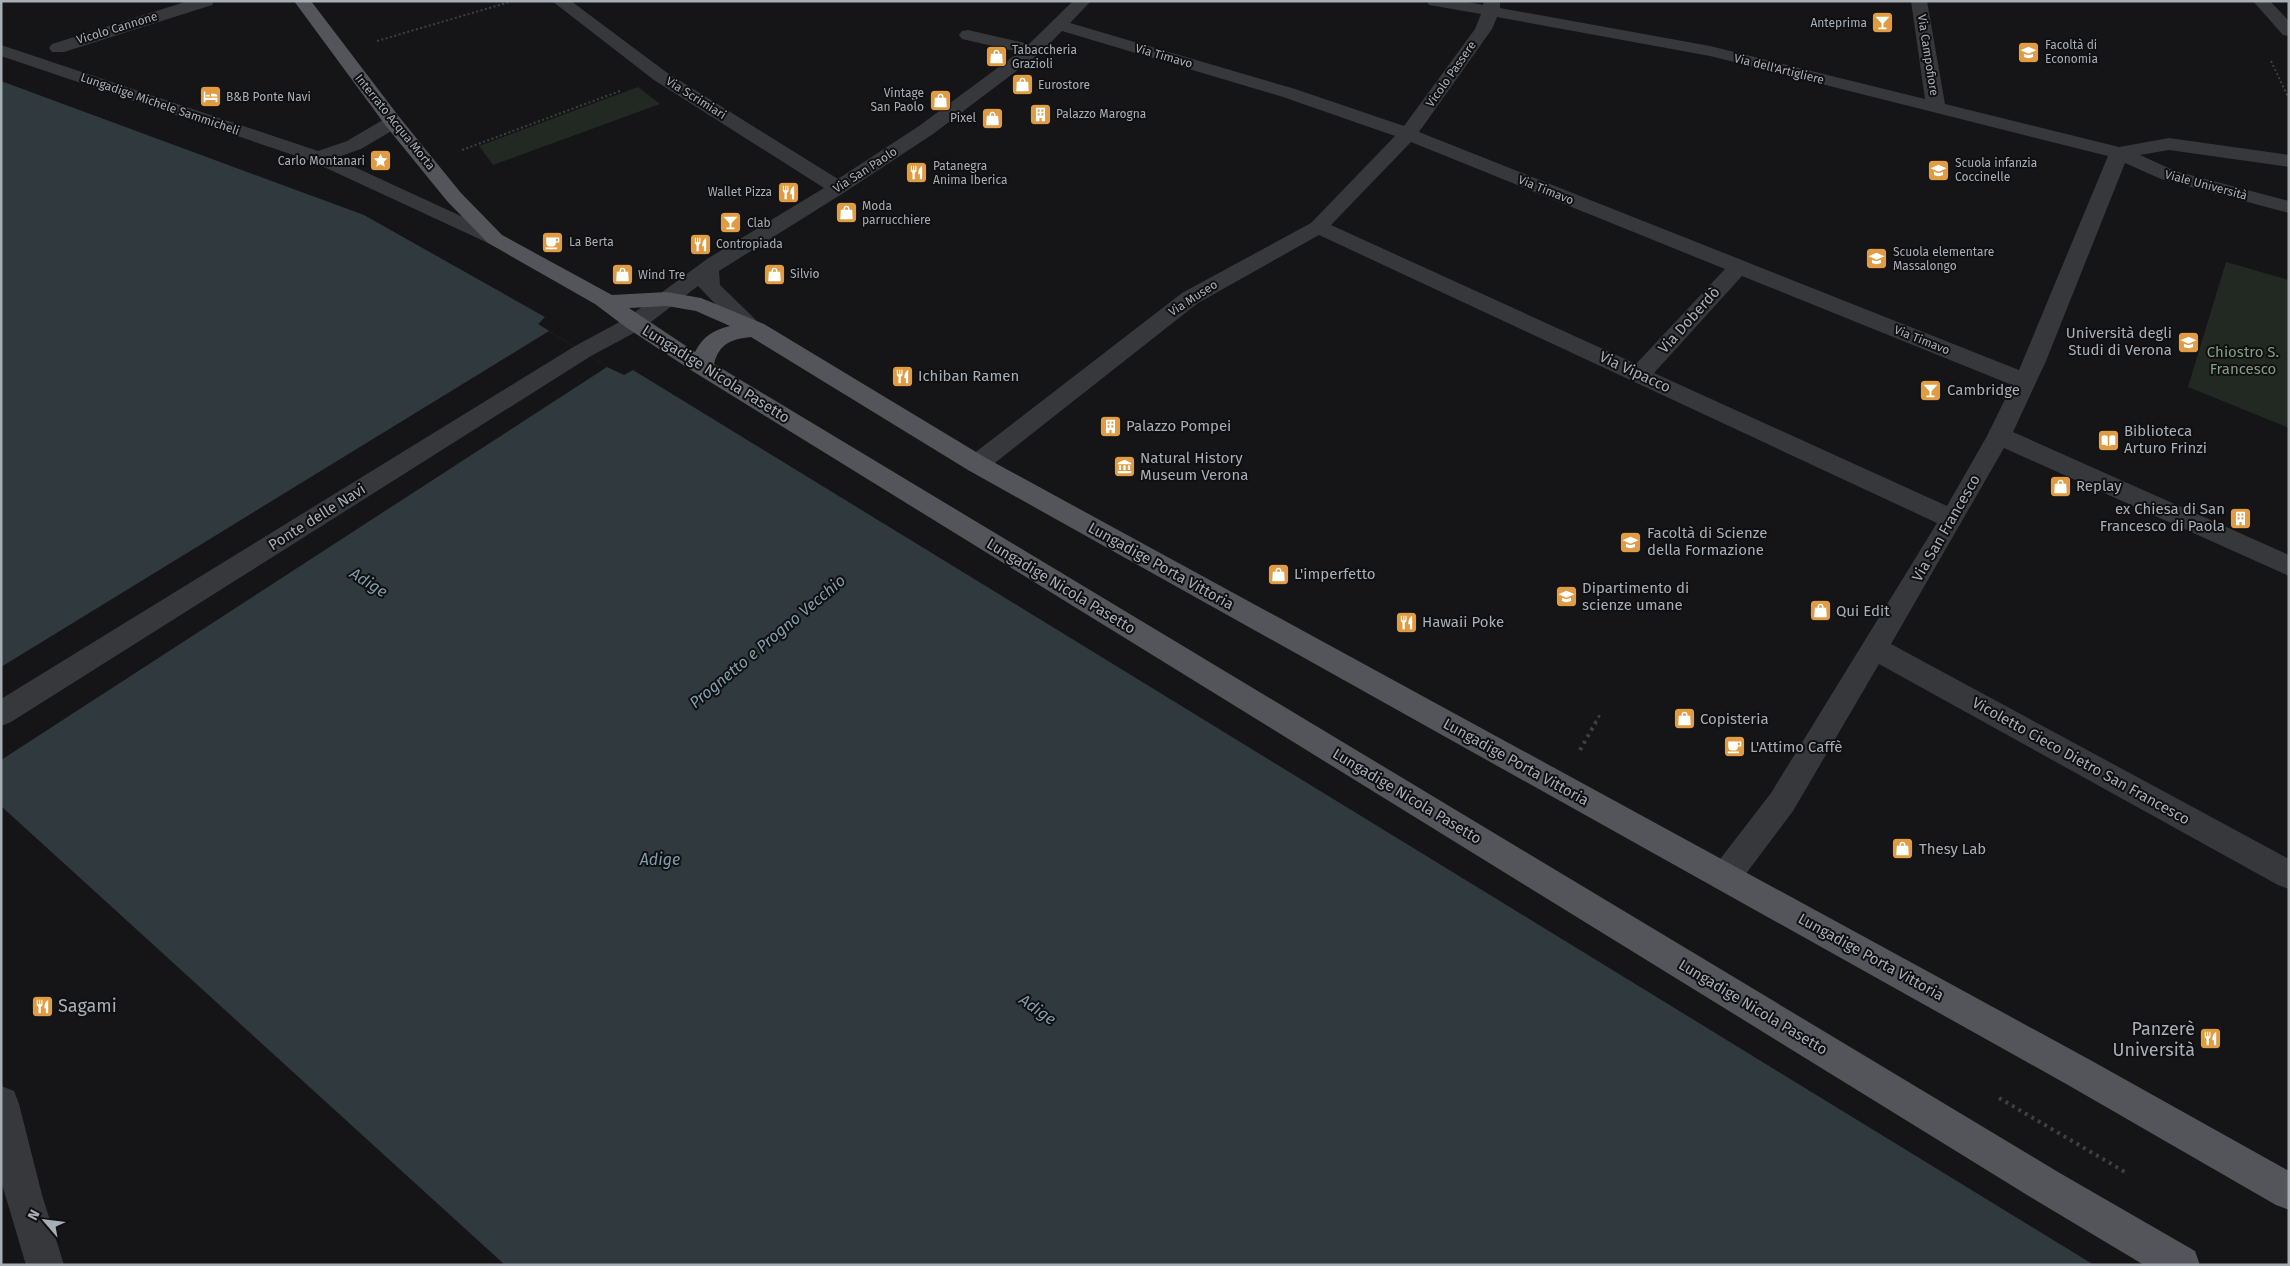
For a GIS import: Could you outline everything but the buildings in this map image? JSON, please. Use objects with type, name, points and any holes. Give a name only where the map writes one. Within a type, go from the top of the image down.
[{"type":"main road","name":"Interrato Acqua Morta","points":[[302,1],[393,122],[454,197],[494,239]]},
{"type":"main road","name":"Lungadige Michele Sammicheli","points":[[494,239],[607,302],[635,323]]},
{"type":"main road","name":"Lungadige Porta Vittoria","points":[[667,299],[701,306],[752,327],[977,464],[2072,1068],[2289,1192]]},
{"type":"main road","points":[[607,302],[667,299]]},
{"type":"main road","name":"Lungadige Porta Vittoria","points":[[635,323],[666,314],[686,312],[752,327]]},
{"type":"main road","name":"Lungadige Nicola Pasetto","points":[[635,323],[702,367],[2045,1185],[2181,1265]]},
{"type":"main road","points":[[702,367],[704,354],[712,340],[732,331],[752,327]]},
{"type":"street","name":"Vicolo Cannone","points":[[58,48],[100,33],[206,1]]},
{"type":"street","name":"Via Scrimiari","points":[[560,1],[660,76],[838,188]]},
{"type":"street","name":"Via San Paolo","points":[[635,323],[708,269],[838,188],[926,130],[1033,50],[1083,1]]},
{"type":"street","name":"Via dell'Artigliere","points":[[1435,1],[1492,6],[1710,51],[2119,153]]},
{"type":"street","name":"Via Campofiore","points":[[1919,1],[1936,108]]},
{"type":"street","points":[[2261,1],[2289,31]]},
{"type":"street","name":"Vicolo Passere","points":[[1408,134],[1483,29],[1492,6]]},
{"type":"street","name":"Via Timavo","points":[[1058,25],[1289,93],[1408,134],[2024,381]]},
{"type":"street","points":[[968,35],[1033,50]]},
{"type":"street","name":"Lungadige Michele Sammicheli","points":[[1,50],[318,158],[494,239]]},
{"type":"street","points":[[318,158],[354,145],[393,122]]},
{"type":"street","name":"Via Museo","points":[[977,464],[1190,298],[1318,227],[1408,134]]},
{"type":"street","points":[[2119,153],[2169,144],[2289,161]]},
{"type":"street","name":"Viale Università","points":[[2119,153],[2168,176],[2289,206]]},
{"type":"street","name":"Via San Francesco","points":[[1725,877],[1782,802],[1952,519],[1999,436],[2035,361],[2119,153]]},
{"type":"street","name":"Via Vipacco","points":[[1318,227],[1952,519]]},
{"type":"street","name":"Via Doberdò","points":[[1640,374],[1738,267]]},
{"type":"street","name":"Lungadige Porta Vittoria","points":[[708,269],[709,287],[752,327]]},
{"type":"street","name":"Ponte delle Navi","points":[[1,714],[583,351],[635,323]]},
{"type":"street","points":[[1999,436],[2289,566]]},
{"type":"street","name":"Vicoletto Cieco Dietro San Francesco","points":[[1874,648],[2289,875]]},
{"type":"street","points":[[1,1104],[23,1195],[45,1265]]},
{"type":"path","points":[[382,40],[513,1]]},
{"type":"path","points":[[428,163],[660,76]]},
{"type":"path","points":[[1576,756],[1601,713]]},
{"type":"path","points":[[1999,1098],[2125,1172]]},
{"type":"green space","points":[[638,87],[660,104],[493,165],[479,146]]},
{"type":"green space","name":"Chiostro S. Francesco","points":[[2226,262],[2289,280],[2289,428],[2188,387]]},
{"type":"water","name":"Adige","points":[[1,81],[364,215],[545,317],[538,324],[607,367],[624,375],[633,370],[2094,1265],[505,1265],[1,806]]},
{"type":"pier","points":[[549,331],[607,367],[1,760],[1,667]]},
{"type":"place","name":"Anteprima","points":[[1883,23]]},
{"type":"place","name":"Facoltà di Economia","points":[[2029,52]]},
{"type":"place","name":"Tabaccheria Grazioli","points":[[996,57]]},
{"type":"place","name":"Eurostore","points":[[1022,85]]},
{"type":"place","name":"B&B Ponte Navi","points":[[210,97]]},
{"type":"place","name":"Vintage San Paolo","points":[[940,100]]},
{"type":"place","name":"Palazzo Marogna","points":[[1040,114]]},
{"type":"place","name":"Pixel","points":[[992,118]]},
{"type":"place","name":"Carlo Montanari","points":[[381,161]]},
{"type":"place","name":"Scuola infanzia Coccinelle","points":[[1939,170]]},
{"type":"place","name":"Patanegra Anima Iberica","points":[[917,173]]},
{"type":"place","name":"Wallet Pizza","points":[[788,192]]},
{"type":"place","name":"Moda parrucchiere","points":[[846,213]]},
{"type":"place","name":"Clab","points":[[731,223]]},
{"type":"place","name":"La Berta","points":[[553,242]]},
{"type":"place","name":"Contropiada","points":[[700,244]]},
{"type":"place","name":"Scuola elementare Massalongo","points":[[1877,259]]},
{"type":"place","name":"Silvio","points":[[774,274]]},
{"type":"place","name":"Wind Tre","points":[[622,275]]},
{"type":"place","name":"Università degli Studi di Verona","points":[[2188,342]]},
{"type":"place","name":"Ichiban Ramen","points":[[902,376]]},
{"type":"place","name":"Cambridge","points":[[1931,390]]},
{"type":"place","name":"Palazzo Pompei","points":[[1110,426]]},
{"type":"place","name":"Biblioteca Arturo Frinzi","points":[[2108,440]]},
{"type":"place","name":"Natural History Museum Verona","points":[[1124,467]]},
{"type":"place","name":"Replay","points":[[2060,486]]},
{"type":"place","name":"ex Chiesa di San Francesco di Paola","points":[[2241,518]]},
{"type":"place","name":"Facoltà di Scienze della Formazione","points":[[1631,542]]},
{"type":"place","name":"L'imperfetto","points":[[1278,574]]},
{"type":"place","name":"Dipartimento di scienze umane","points":[[1566,597]]},
{"type":"place","name":"Qui Edit","points":[[1820,611]]},
{"type":"place","name":"Hawaii Poke","points":[[1406,622]]},
{"type":"place","name":"Copisteria","points":[[1684,719]]},
{"type":"place","name":"L'Attimo Caffè","points":[[1734,747]]},
{"type":"place","name":"Thesy Lab","points":[[1903,849]]},
{"type":"place","name":"Sagami","points":[[42,1006]]},
{"type":"place","name":"Panzerè Università","points":[[2211,1039]]},
{"type":"water label","name":"Prognetto e Progno Vecchio","points":[[767,641]]}]
